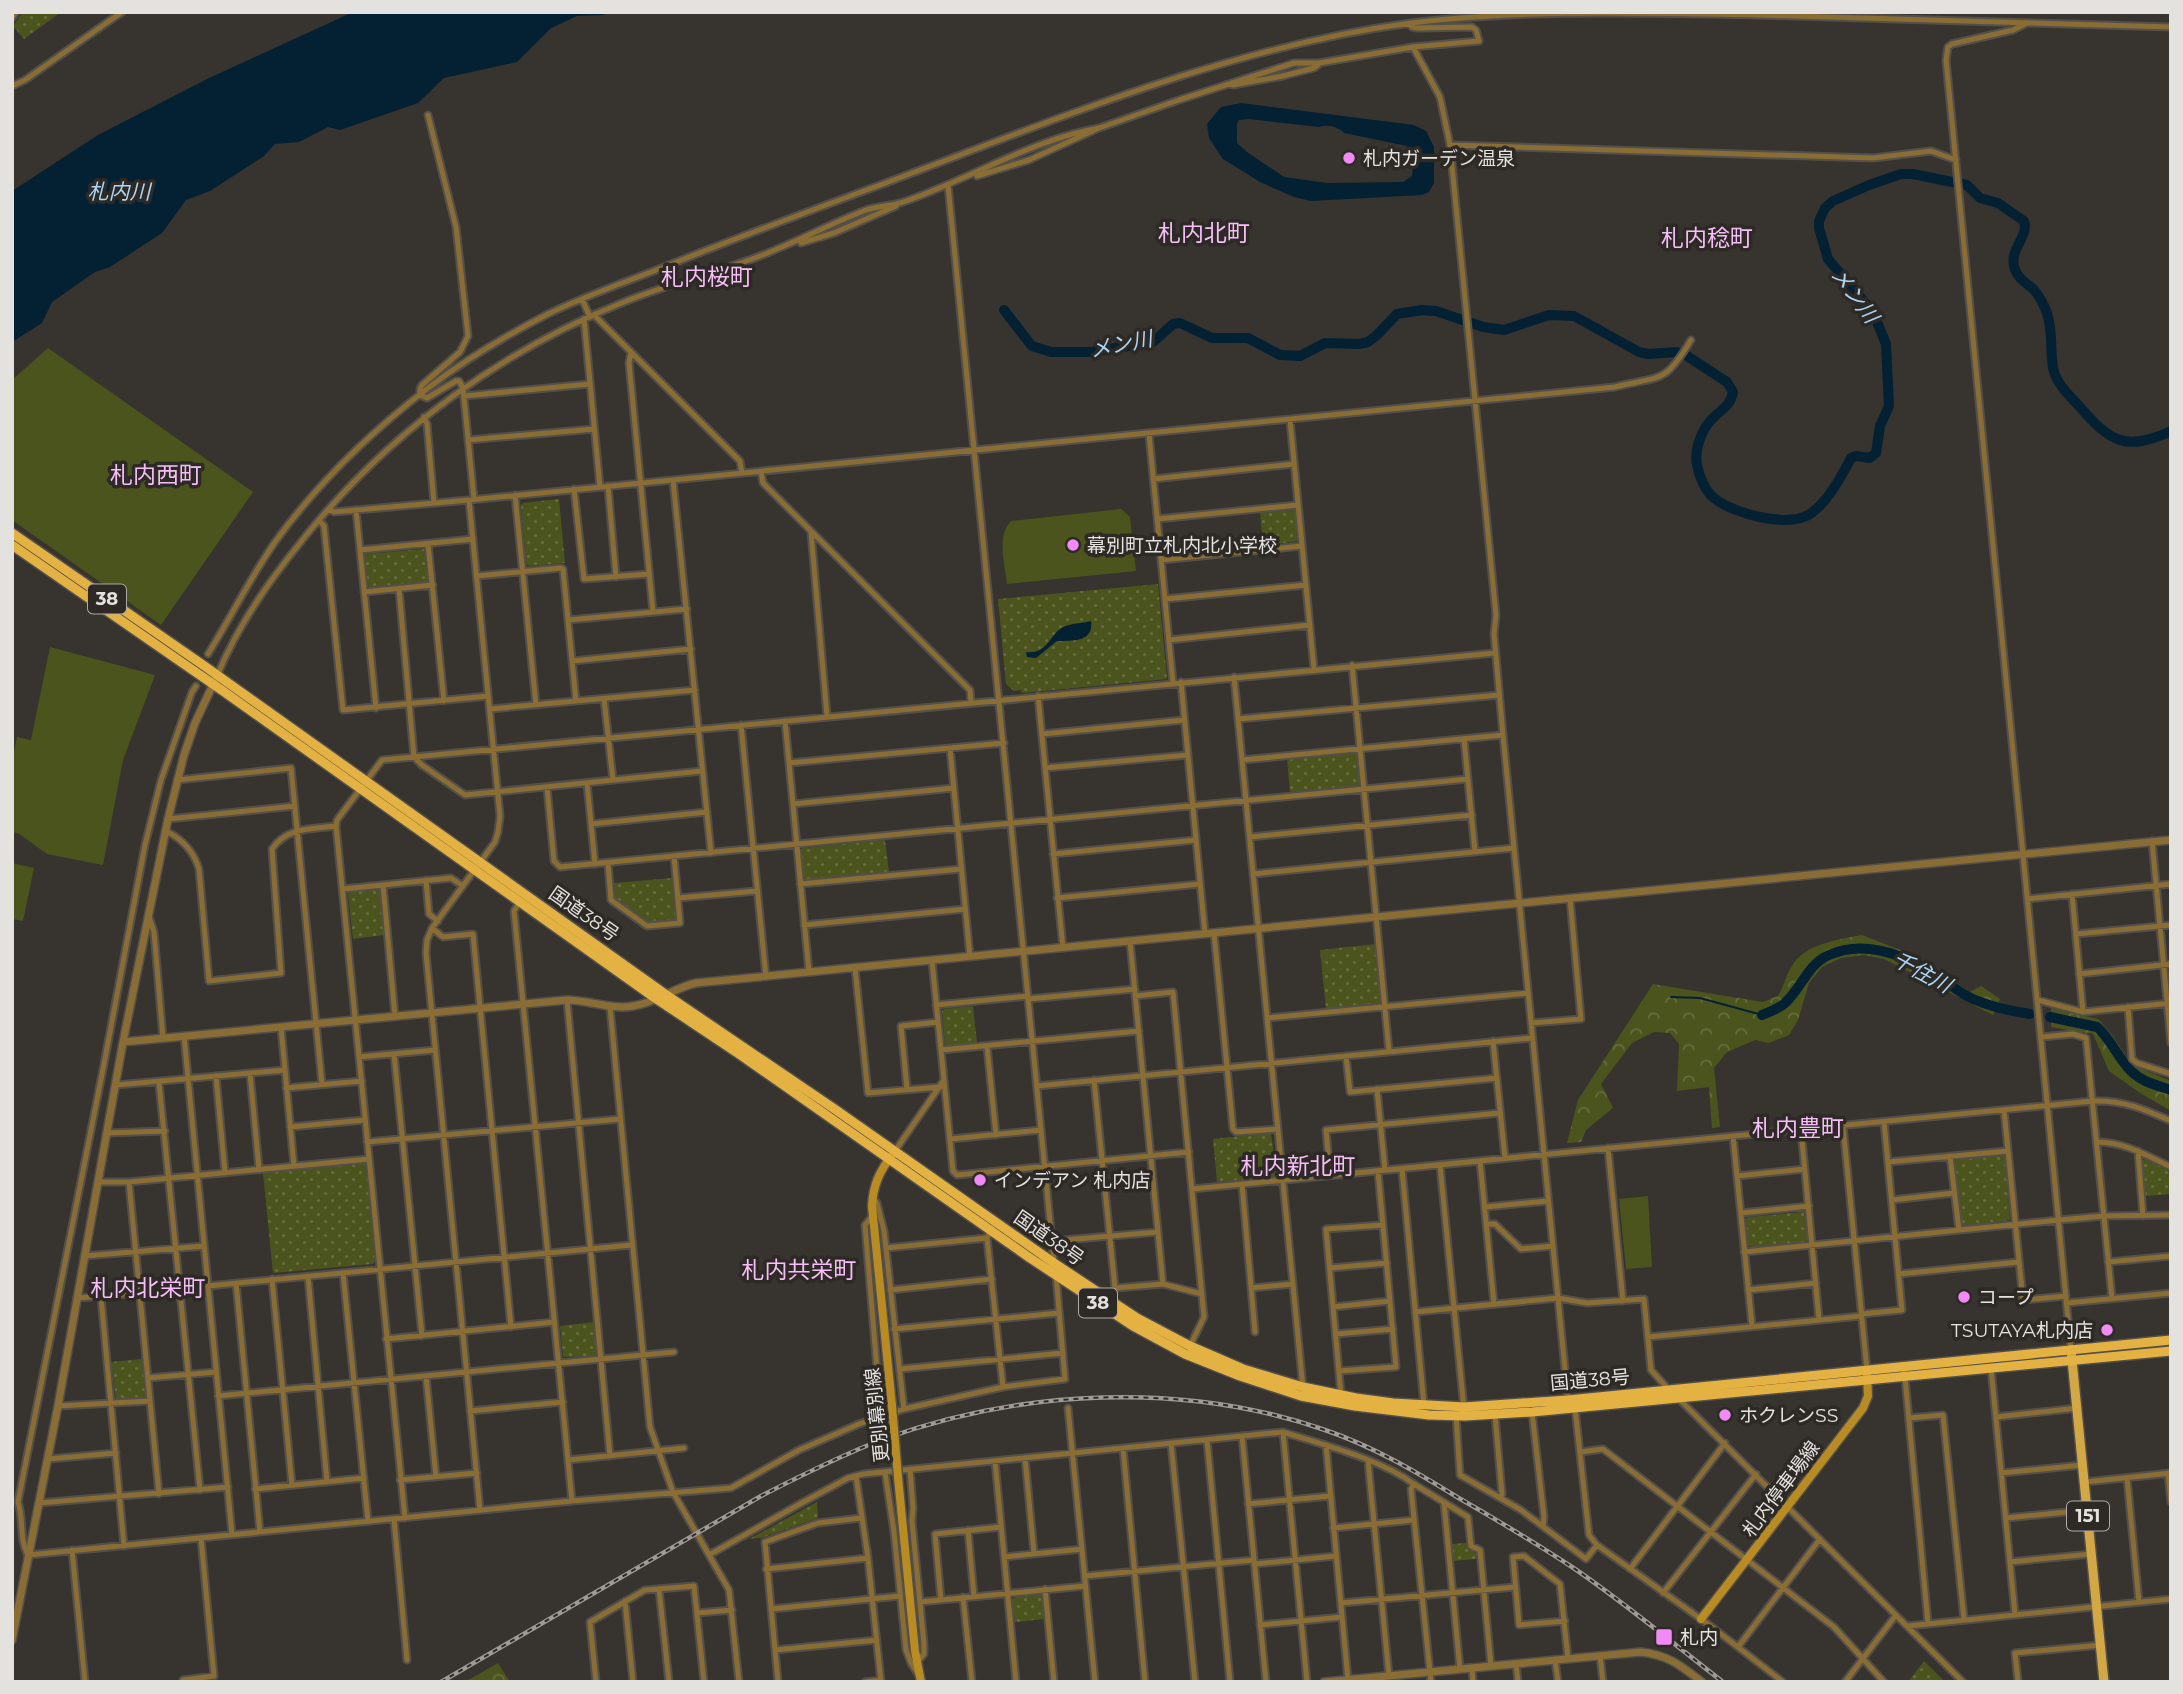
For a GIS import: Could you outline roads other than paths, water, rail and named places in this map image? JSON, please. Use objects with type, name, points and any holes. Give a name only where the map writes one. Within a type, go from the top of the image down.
[{"type":"highway","name":"国道38号","points":[[12,533],[477,867],[665,994],[892,1155],[1056,1276],[1133,1326],[1188,1350],[1302,1391],[1392,1412],[1495,1415],[2072,1355],[2171,1351]]},
{"type":"highway","name":"国道38号","points":[[12,545],[200,669]]},
{"type":"highway","name":"国道38号","points":[[522,898],[655,998],[892,1155]]},
{"type":"highway","name":"国道38号","points":[[991,1230],[1054,1263],[1188,1350]]},
{"type":"highway","name":"国道38号","points":[[1904,1371],[1991,1368],[2171,1340]]},
{"type":"highway","name":"国道38号","points":[[1302,1391],[1424,1405],[1461,1413],[1670,1390],[1867,1375]]},
{"type":"main road","name":"更別幕別線","points":[[892,1155],[874,1185],[873,1215],[917,1662],[921,1679]]},
{"type":"main road","name":"151","points":[[2072,1355],[2104,1682]]},
{"type":"main road","name":"札内停車場線","points":[[1701,1619],[1863,1408],[1868,1396],[1867,1375]]},
{"type":"street","points":[[12,18],[16,12]]},
{"type":"street","points":[[12,86],[25,80],[122,12]]},
{"type":"street","points":[[208,654],[275,542],[357,449],[420,395],[497,342],[582,299],[768,226],[1151,85],[1233,60],[1332,35],[1409,24],[1525,13],[1699,14],[2171,27]]},
{"type":"street","points":[[2027,23],[2013,30],[1957,42],[1948,47],[1946,60],[2072,1355]]},
{"type":"street","points":[[12,1640],[58,1406],[123,1042],[177,780],[195,723],[233,641],[261,593],[319,520],[377,457],[424,417],[463,388],[537,343],[589,317],[625,301],[788,246],[868,209],[900,203],[965,179],[1072,133],[1099,128],[1294,63],[1320,64],[1413,47],[1479,41],[1476,30],[1472,27],[1418,28],[1409,24]]},
{"type":"street","points":[[1413,47],[1440,97],[1450,145],[1496,615],[1495,653],[1548,1201],[1568,1400],[1576,1408],[1589,1535],[1597,1545],[1783,1682]]},
{"type":"street","points":[[1212,89],[1291,74],[1320,64]]},
{"type":"street","points":[[420,395],[422,384],[460,352],[468,337],[456,227],[428,115]]},
{"type":"street","points":[[1450,145],[1873,158],[1931,151],[1956,160]]},
{"type":"street","points":[[28,1555],[572,1501],[731,1488],[799,1450],[904,1409],[1003,1387],[1065,1379],[948,185]]},
{"type":"street","points":[[582,299],[589,317],[590,384],[600,486]]},
{"type":"street","points":[[589,317],[631,352],[740,461],[742,473]]},
{"type":"street","points":[[329,509],[334,512],[471,500],[1615,387],[1661,377],[1676,365],[1691,340]]},
{"type":"street","points":[[631,352],[629,363],[653,612]]},
{"type":"street","points":[[420,395],[427,398],[456,381],[463,388],[473,540],[500,816],[495,842],[432,928],[426,953],[480,1510]]},
{"type":"street","points":[[464,396],[590,384]]},
{"type":"street","points":[[424,417],[435,503]]},
{"type":"street","points":[[1290,420],[1314,669]]},
{"type":"street","points":[[468,440],[594,429]]},
{"type":"street","points":[[1149,434],[1173,683]]},
{"type":"street","points":[[1153,479],[1294,464]]},
{"type":"street","points":[[761,471],[762,483],[970,690],[971,702]]},
{"type":"street","points":[[673,480],[711,853]]},
{"type":"street","points":[[608,486],[616,576]]},
{"type":"street","points":[[575,489],[584,579],[649,574]]},
{"type":"street","points":[[515,495],[536,705]]},
{"type":"street","points":[[1157,519],[1298,505]]},
{"type":"street","points":[[356,510],[376,708]]},
{"type":"street","points":[[319,520],[324,526],[343,710],[488,696]]},
{"type":"street","points":[[811,531],[827,716]]},
{"type":"street","points":[[360,550],[473,540]]},
{"type":"street","points":[[428,544],[443,701]]},
{"type":"street","points":[[1161,560],[1302,546]]},
{"type":"street","points":[[477,576],[563,569],[576,701]]},
{"type":"street","points":[[365,592],[433,585]]},
{"type":"street","points":[[1165,599],[1306,585]]},
{"type":"street","points":[[399,589],[414,757],[464,795],[702,771]]},
{"type":"street","points":[[568,620],[687,609]]},
{"type":"street","points":[[1169,640],[1310,625]]},
{"type":"street","points":[[572,660],[691,649]]},
{"type":"street","points":[[405,1518],[336,826],[337,820],[382,760],[1495,653]]},
{"type":"street","points":[[1352,665],[1390,1051]]},
{"type":"street","points":[[1234,677],[1302,1391]]},
{"type":"street","points":[[1181,682],[1205,934]]},
{"type":"street","points":[[28,1555],[24,1548],[22,1512],[18,1502],[132,908],[161,780],[196,686]]},
{"type":"street","points":[[490,709],[695,690]]},
{"type":"street","points":[[1238,719],[1499,695]]},
{"type":"street","points":[[1038,696],[1063,948]]},
{"type":"street","points":[[604,699],[613,780]]},
{"type":"street","points":[[1042,734],[1184,720]]},
{"type":"street","points":[[785,721],[809,973]]},
{"type":"street","points":[[741,725],[766,977]]},
{"type":"street","points":[[1242,760],[1503,735]]},
{"type":"street","points":[[1464,738],[1475,852]]},
{"type":"street","points":[[789,763],[1004,743]]},
{"type":"street","points":[[950,748],[970,957]]},
{"type":"street","points":[[1045,768],[1188,755]]},
{"type":"street","points":[[177,780],[291,768],[322,1084]]},
{"type":"street","points":[[547,787],[554,861],[560,867],[1468,779]]},
{"type":"street","points":[[587,783],[595,864]]},
{"type":"street","points":[[793,804],[954,788]]},
{"type":"street","points":[[168,819],[295,806]]},
{"type":"street","points":[[591,824],[707,812]]},
{"type":"street","points":[[1250,837],[1472,815]]},
{"type":"street","points":[[166,831],[176,836],[196,857],[209,981],[281,973],[272,849],[279,839],[297,831],[336,826]]},
{"type":"street","points":[[1053,854],[1196,840]]},
{"type":"street","points":[[123,1042],[524,1003],[579,1000],[610,1007],[634,1006],[696,984],[2171,840]]},
{"type":"street","points":[[2152,841],[2160,926],[2167,964],[2171,1043]]},
{"type":"street","points":[[1253,874],[1514,848]]},
{"type":"street","points":[[608,863],[611,901],[648,926],[680,923],[674,856]]},
{"type":"street","points":[[800,884],[961,869]]},
{"type":"street","points":[[343,889],[451,878],[463,886]]},
{"type":"street","points":[[426,880],[429,914],[438,921]]},
{"type":"street","points":[[1057,898],[1200,884]]},
{"type":"street","points":[[2028,899],[2171,884]]},
{"type":"street","points":[[383,885],[395,1016]]},
{"type":"street","points":[[678,898],[757,891]]},
{"type":"street","points":[[2072,894],[2083,1012]]},
{"type":"street","points":[[522,898],[514,911],[572,1501]]},
{"type":"street","points":[[1531,1023],[1581,1019],[1570,898]]},
{"type":"street","points":[[804,925],[965,909]]},
{"type":"street","points":[[149,914],[154,932],[163,1038]]},
{"type":"street","points":[[2076,934],[2171,925]]},
{"type":"street","points":[[432,928],[443,937],[473,934],[511,1327]]},
{"type":"street","points":[[1214,933],[1233,1129],[1236,1132],[1278,1129]]},
{"type":"street","points":[[1130,941],[1163,1284]]},
{"type":"street","points":[[932,961],[953,1171],[957,1175],[1189,1152]]},
{"type":"street","points":[[2079,974],[2167,964]]},
{"type":"street","points":[[855,968],[868,1093],[940,1087]]},
{"type":"street","points":[[936,1005],[1135,989]]},
{"type":"street","points":[[1135,996],[1173,992],[1204,1317],[1188,1350]]},
{"type":"street","points":[[1267,1018],[1528,993]]},
{"type":"street","points":[[567,1000],[610,1456]]},
{"type":"street","points":[[2038,1000],[2083,1012],[2169,1003]]},
{"type":"street","points":[[610,1007],[650,1427],[673,1492],[727,1585],[739,1682]]},
{"type":"street","points":[[2128,1007],[2132,1059],[2171,1074]]},
{"type":"street","points":[[907,1089],[901,1026],[938,1022]]},
{"type":"street","points":[[281,1027],[294,1166]]},
{"type":"street","points":[[941,1050],[1139,1031]]},
{"type":"street","points":[[2042,1037],[2073,1034],[2087,1038],[2112,1298]]},
{"type":"street","points":[[184,1036],[232,1534]]},
{"type":"street","points":[[1037,1086],[1532,1038]]},
{"type":"street","points":[[1493,1041],[1505,1158]]},
{"type":"street","points":[[986,1046],[996,1135]]},
{"type":"street","points":[[359,1057],[435,1050]]},
{"type":"street","points":[[394,1054],[422,1336]]},
{"type":"street","points":[[1346,1056],[1350,1092],[1497,1078]]},
{"type":"street","points":[[116,1085],[285,1070]]},
{"type":"street","points":[[250,1073],[259,1169]]},
{"type":"street","points":[[216,1076],[225,1173]]},
{"type":"street","points":[[892,1155],[944,1080]]},
{"type":"street","points":[[1094,1080],[1115,1288],[1163,1284],[1202,1294]]},
{"type":"street","points":[[286,1088],[362,1081]]},
{"type":"street","points":[[159,1083],[200,1490]]},
{"type":"street","points":[[1339,1371],[1396,1367],[1383,1225],[1377,1089]]},
{"type":"street","points":[[1192,1189],[2093,1101],[2112,1101],[2137,1106],[2171,1121]]},
{"type":"street","points":[[2004,1110],[2023,1300],[2066,1296]]},
{"type":"street","points":[[1330,1175],[1326,1130],[1500,1113]]},
{"type":"street","points":[[367,1142],[620,1119]]},
{"type":"street","points":[[290,1127],[365,1120]]},
{"type":"street","points":[[1648,1337],[1902,1310],[1884,1122]]},
{"type":"street","points":[[1843,1126],[1867,1375]]},
{"type":"street","points":[[951,1139],[1041,1130]]},
{"type":"street","points":[[1801,1130],[1819,1319]]},
{"type":"street","points":[[107,1133],[165,1131]]},
{"type":"street","points":[[1733,1136],[1752,1325]]},
{"type":"street","points":[[2097,1142],[2128,1146],[2171,1167]]},
{"type":"street","points":[[1608,1148],[1623,1301]]},
{"type":"street","points":[[1888,1162],[2008,1151]]},
{"type":"street","points":[[2138,1151],[2143,1216]]},
{"type":"street","points":[[1950,1156],[1959,1230]]},
{"type":"street","points":[[97,1182],[129,1182],[369,1159]]},
{"type":"street","points":[[1479,1161],[1494,1304]]},
{"type":"street","points":[[1440,1165],[1455,1308],[1461,1413],[1461,1475],[1501,1498],[1586,1559],[1597,1545]]},
{"type":"street","points":[[1402,1168],[1424,1405]]},
{"type":"street","points":[[1738,1176],[1805,1169]]},
{"type":"street","points":[[129,1182],[159,1494]]},
{"type":"street","points":[[1242,1184],[1255,1332]]},
{"type":"street","points":[[1892,1199],[1954,1193]]},
{"type":"street","points":[[872,1196],[877,1203],[886,1248],[904,1409]]},
{"type":"street","points":[[1485,1208],[1548,1201]]},
{"type":"street","points":[[1741,1213],[1809,1206]]},
{"type":"street","points":[[873,1215],[865,1225],[881,1417]]},
{"type":"street","points":[[1744,1252],[2104,1216],[2171,1215]]},
{"type":"street","points":[[1486,1224],[1495,1224],[1521,1249],[1553,1246]]},
{"type":"street","points":[[1341,1395],[1326,1229],[1383,1225]]},
{"type":"street","points":[[886,1248],[991,1230],[992,1279],[1003,1387]]},
{"type":"street","points":[[1052,1241],[1158,1232]]},
{"type":"street","points":[[208,1286],[631,1245]]},
{"type":"street","points":[[84,1256],[204,1246]]},
{"type":"street","points":[[2108,1262],[2171,1256]]},
{"type":"street","points":[[1899,1274],[2019,1262]]},
{"type":"street","points":[[1330,1268],[1387,1263]]},
{"type":"street","points":[[344,1273],[368,1521]]},
{"type":"street","points":[[308,1276],[327,1482]]},
{"type":"street","points":[[272,1279],[292,1485]]},
{"type":"street","points":[[890,1290],[992,1279]]},
{"type":"street","points":[[236,1283],[260,1532]]},
{"type":"street","points":[[1748,1290],[1816,1283]]},
{"type":"street","points":[[1251,1288],[1293,1284]]},
{"type":"street","points":[[77,1298],[140,1293]]},
{"type":"street","points":[[2067,1303],[2171,1293]]},
{"type":"street","points":[[101,1297],[124,1546]]},
{"type":"street","points":[[1415,1312],[1558,1297],[1587,1303],[1644,1299],[1651,1370],[1964,1682]]},
{"type":"street","points":[[1334,1307],[1390,1301]]},
{"type":"street","points":[[894,1329],[1059,1313]]},
{"type":"street","points":[[386,1339],[554,1322]]},
{"type":"street","points":[[1336,1334],[1393,1329]]},
{"type":"street","points":[[218,1396],[674,1352]]},
{"type":"street","points":[[900,1369],[1063,1353]]},
{"type":"street","points":[[1991,1368],[2015,1614]]},
{"type":"street","points":[[1904,1371],[1928,1623]]},
{"type":"street","points":[[148,1378],[216,1372]]},
{"type":"street","points":[[426,1376],[436,1477]]},
{"type":"street","points":[[58,1406],[150,1401]]},
{"type":"street","points":[[470,1411],[563,1402]]},
{"type":"street","points":[[1069,1408],[1095,1682]]},
{"type":"street","points":[[1996,1416],[2078,1408]]},
{"type":"street","points":[[1532,1412],[1545,1517],[1543,1527]]},
{"type":"street","points":[[1495,1415],[1501,1498]]},
{"type":"street","points":[[1909,1418],[1943,1415],[1964,1619]]},
{"type":"street","points":[[709,1555],[798,1504],[856,1476],[1283,1432],[1396,1472],[1468,1517],[1471,1546],[1480,1550],[1491,1666]]},
{"type":"street","points":[[1283,1432],[1307,1682]]},
{"type":"street","points":[[1241,1436],[1266,1682]]},
{"type":"street","points":[[1206,1440],[1230,1682]]},
{"type":"street","points":[[1171,1443],[1195,1682]]},
{"type":"street","points":[[1630,1569],[1725,1443]]},
{"type":"street","points":[[1326,1445],[1348,1679]]},
{"type":"street","points":[[568,1460],[684,1448]]},
{"type":"street","points":[[1123,1448],[1145,1682]]},
{"type":"street","points":[[1580,1452],[1603,1449],[1835,1627],[1884,1682]]},
{"type":"street","points":[[47,1458],[116,1453]]},
{"type":"street","points":[[1025,1458],[1034,1553]]},
{"type":"street","points":[[995,1461],[1016,1682]]},
{"type":"street","points":[[1368,1461],[1389,1676]]},
{"type":"street","points":[[2001,1473],[2083,1465]]},
{"type":"street","points":[[909,1469],[924,1654],[917,1662]]},
{"type":"street","points":[[885,1472],[906,1650],[921,1679]]},
{"type":"street","points":[[400,1480],[477,1473]]},
{"type":"street","points":[[2085,1482],[2169,1473],[2171,1502]]},
{"type":"street","points":[[1663,1593],[1756,1474]]},
{"type":"street","points":[[856,1476],[881,1681],[865,1682]]},
{"type":"street","points":[[256,1489],[364,1478]]},
{"type":"street","points":[[2127,1478],[2139,1602]]},
{"type":"street","points":[[1414,1484],[1411,1489],[1430,1682]]},
{"type":"street","points":[[39,1503],[228,1487]]},
{"type":"street","points":[[1248,1504],[1330,1496]]},
{"type":"street","points":[[1444,1503],[1460,1669]]},
{"type":"street","points":[[2006,1518],[2087,1510]]},
{"type":"street","points":[[778,1682],[765,1542],[818,1523],[861,1518]]},
{"type":"street","points":[[394,1519],[407,1660]]},
{"type":"street","points":[[1334,1528],[1414,1520]]},
{"type":"street","points":[[941,1600],[935,1534],[1001,1527]]},
{"type":"street","points":[[968,1530],[974,1596]]},
{"type":"street","points":[[183,1680],[214,1676],[201,1538]]},
{"type":"street","points":[[1738,1647],[1820,1539]]},
{"type":"street","points":[[1004,1557],[1082,1549]]},
{"type":"street","points":[[72,1550],[85,1682]]},
{"type":"street","points":[[2010,1562],[2091,1555]]},
{"type":"street","points":[[1085,1576],[1219,1563],[1336,1556]]},
{"type":"street","points":[[1564,1621],[1519,1625],[1513,1557],[1524,1556],[1560,1584],[1564,1621],[1568,1659]]},
{"type":"street","points":[[766,1569],[868,1558]]},
{"type":"street","points":[[596,1682],[590,1622],[645,1590],[694,1586],[704,1682]]},
{"type":"street","points":[[920,1602],[1085,1586]]},
{"type":"street","points":[[1341,1603],[1515,1587]]},
{"type":"street","points":[[659,1589],[668,1682]]},
{"type":"street","points":[[1045,1589],[1054,1682]]},
{"type":"street","points":[[771,1609],[900,1596]]},
{"type":"street","points":[[963,1597],[972,1682]]},
{"type":"street","points":[[1908,1626],[2171,1599]]},
{"type":"street","points":[[625,1601],[634,1682]]},
{"type":"street","points":[[697,1613],[732,1610]]},
{"type":"street","points":[[1845,1682],[1896,1615]]},
{"type":"street","points":[[1260,1625],[1342,1617]]},
{"type":"street","points":[[775,1650],[877,1640]]},
{"type":"street","points":[[2018,1682],[2015,1653],[2101,1645]]},
{"type":"street","points":[[1324,1682],[1641,1652],[1655,1653],[1674,1661],[1702,1682]]},
{"type":"street","points":[[1600,1656],[1603,1682]]},
{"type":"street","points":[[1555,1660],[1558,1682]]},
{"type":"street","points":[[1516,1664],[1518,1682]]},
{"type":"street","points":[[1472,1668],[1473,1682]]},
{"type":"water","name":"札内川","points":[[353,12],[607,12],[604,15],[577,16],[551,28],[517,62],[444,78],[418,103],[340,130],[328,127],[299,142],[275,144],[264,156],[210,191],[186,200],[162,233],[110,267],[95,272],[52,302],[42,323],[12,342],[12,191],[98,135],[207,79]]},
{"type":"water","points":[[1241,103],[1414,125],[1426,131],[1434,147],[1434,183],[1429,192],[1422,195],[1311,201],[1294,197],[1260,182],[1223,159],[1209,138],[1207,124],[1221,107]],"holes":[[[1239,120],[1333,127],[1344,133],[1407,146],[1414,157],[1412,176],[1403,182],[1327,183],[1284,177],[1237,143]]]},
{"type":"water","points":[[1091,621],[1086,637],[1057,641],[1036,658],[1027,657],[1026,652],[1040,650],[1062,627]]},
{"type":"waterway","name":"メン川","points":[[1687,356],[1727,382],[1733,392],[1727,405],[1707,425],[1697,448],[1698,469],[1711,495],[1723,504],[1747,514],[1775,519],[1800,518],[1817,509],[1834,489],[1851,458],[1870,458],[1876,453],[1880,426],[1889,406],[1886,344],[1873,312],[1828,259],[1819,221],[1825,208],[1833,201],[1901,174],[1913,174],[1967,185],[1980,198],[1998,203],[2024,221],[2024,232],[2013,260],[2015,270],[2042,301],[2047,313],[2056,377],[2100,428],[2120,440],[2130,442],[2142,441],[2171,431]]},
{"type":"waterway","name":"メン川","points":[[1004,310],[1032,346],[1051,352],[1091,352],[1153,342],[1173,324],[1180,323],[1212,338],[1248,338],[1280,355],[1300,356],[1325,343],[1368,342],[1397,314],[1422,310],[1436,311],[1483,327],[1504,330],[1549,315],[1574,316],[1639,352],[1677,352]]},
{"type":"waterway","name":"千住川","points":[[1762,1015],[1784,1004],[1822,959],[1843,950],[1858,948],[1902,957],[1929,970],[1973,999],[2030,1014]]},
{"type":"waterway","name":"千住川","points":[[1671,997],[1700,998],[1762,1015]]},
{"type":"waterway","name":"千住川","points":[[2050,1017],[2097,1027],[2135,1075],[2171,1090]]},
{"type":"railway","points":[[441,1682],[761,1496],[850,1453],[934,1423],[990,1410],[1103,1398],[1159,1398],[1216,1404],[1271,1414],[1360,1444],[1425,1478],[1575,1569],[1723,1682]]},
{"type":"place","name":"札内ガーデン温泉","points":[[1349,158]]},
{"type":"place","name":"幕別町立札内北小学校","points":[[1073,545]]},
{"type":"place","name":"インデアン 札内店","points":[[980,1180]]},
{"type":"place","name":"コープ","points":[[1964,1297]]},
{"type":"place","name":"TSUTAYA札内店","points":[[2107,1330]]},
{"type":"place","name":"ホクレンSS","points":[[1725,1415]]},
{"type":"place","name":"札内","points":[[1664,1637]]},
{"type":"district","name":"札内北町","points":[[1204,233]]},
{"type":"district","name":"札内稔町","points":[[1707,238]]},
{"type":"district","name":"札内桜町","points":[[707,277]]},
{"type":"district","name":"札内西町","points":[[156,475]]},
{"type":"district","name":"札内豊町","points":[[1798,1128]]},
{"type":"district","name":"札内新北町","points":[[1298,1166]]},
{"type":"district","name":"札内共栄町","points":[[799,1270]]},
{"type":"district","name":"札内北栄町","points":[[148,1288]]}]
